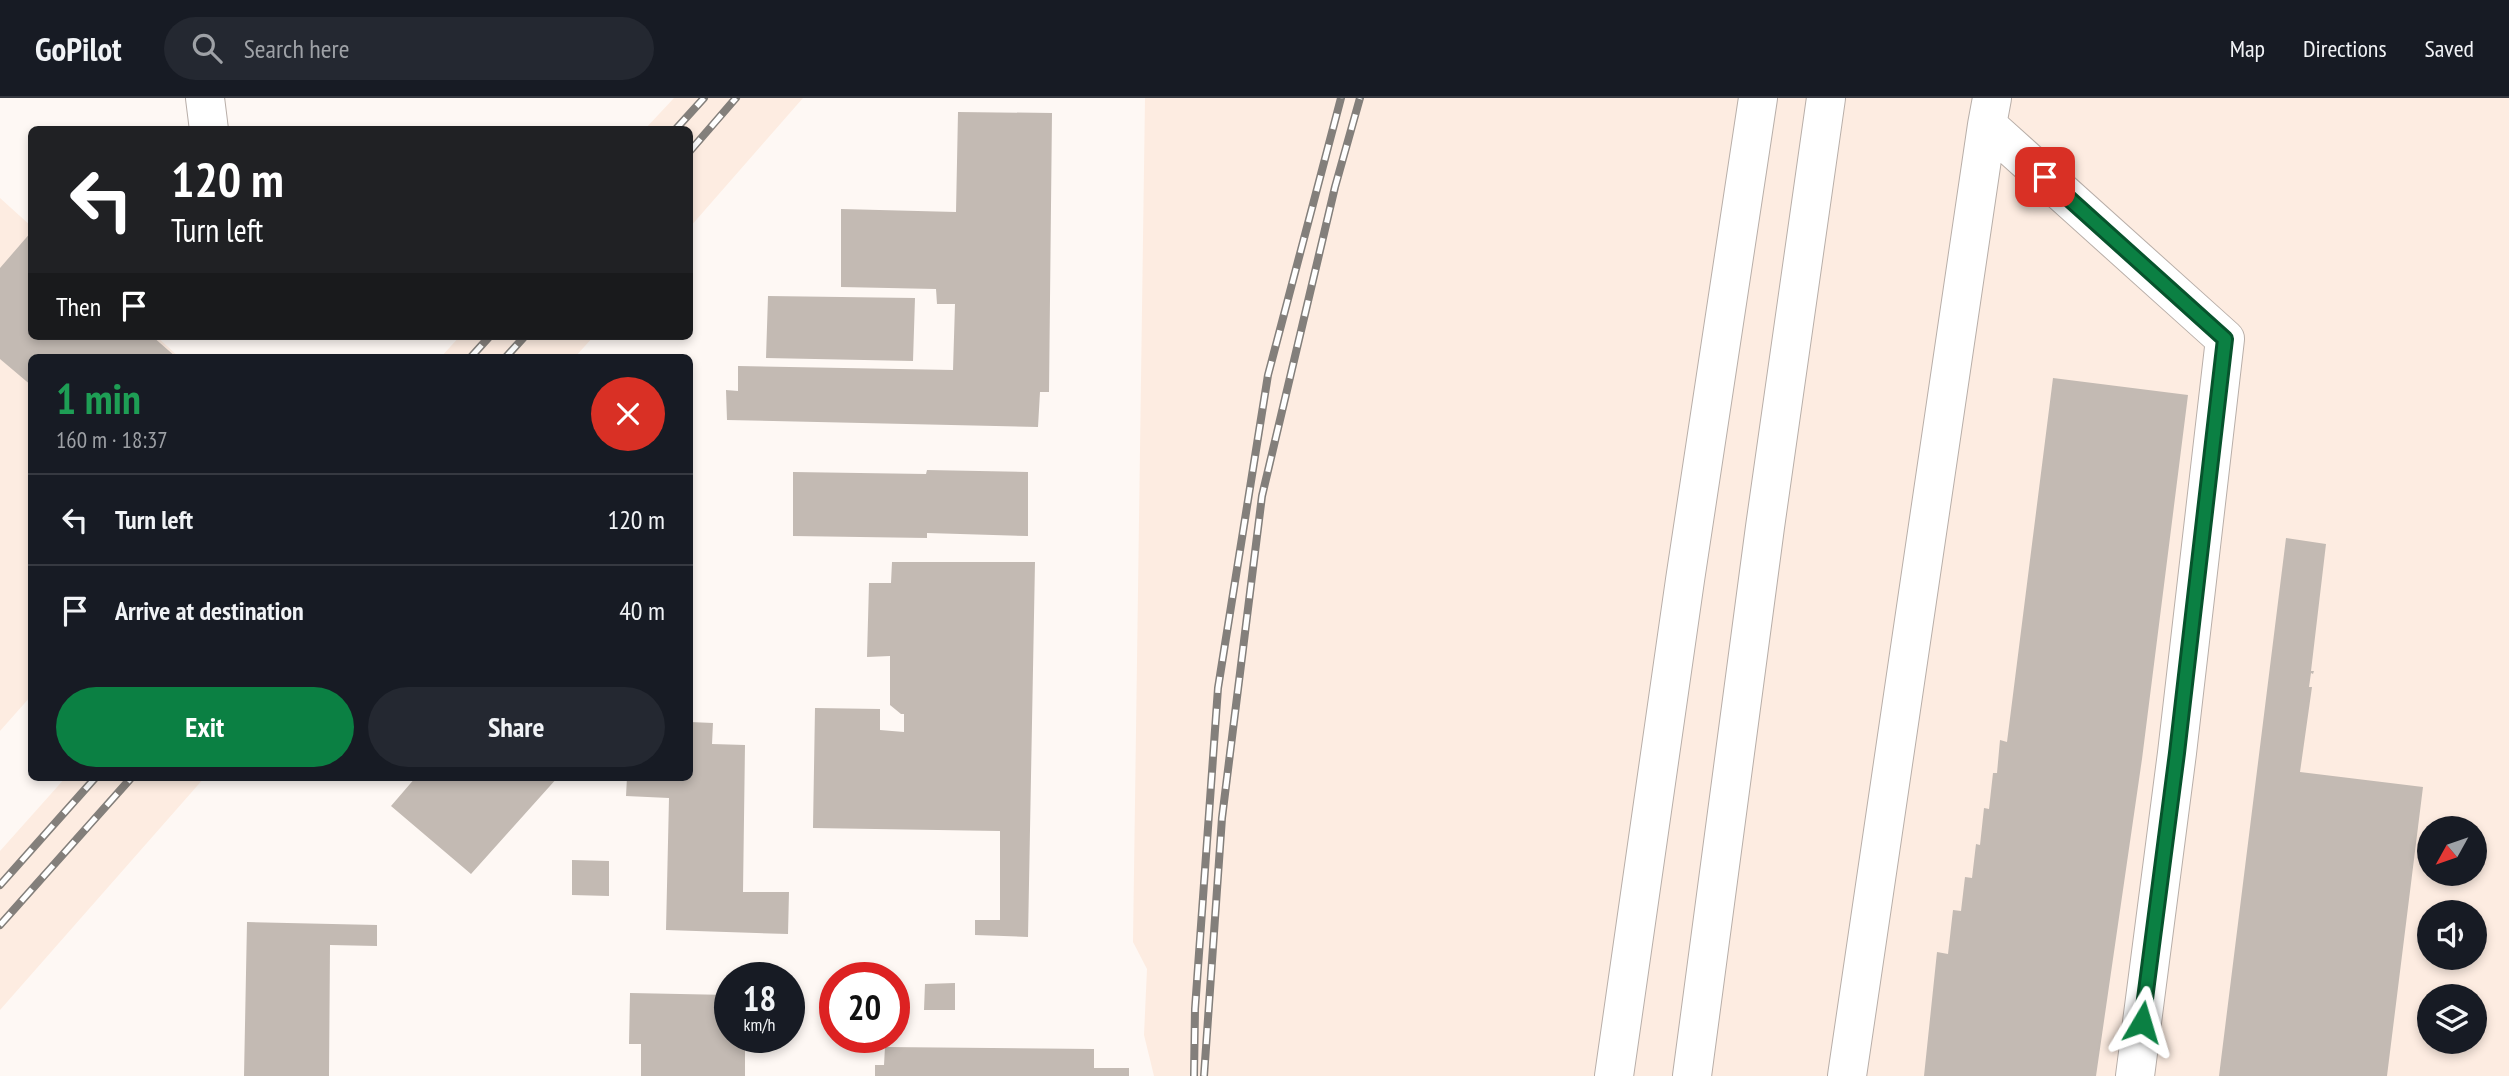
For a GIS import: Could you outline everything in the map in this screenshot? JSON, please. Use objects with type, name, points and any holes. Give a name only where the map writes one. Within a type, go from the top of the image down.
[{"type":"lane","points":[[205,98],[208,126]]},
{"type":"lane","points":[[1614,1076],[1758,98]]},
{"type":"lane","points":[[1692,1076],[1763,541],[1826,98]]},
{"type":"lane","points":[[1847,1076],[1990,112]]},
{"type":"lane","points":[[1990,112],[2225,339],[2177,753],[2135,1076]]},
{"type":"shaded area","points":[[674,98],[803,98],[693,224],[693,126],[648,126]]},
{"type":"shaded area","points":[[1145,98],[2509,98],[2509,1076],[1154,1076],[1144,1035],[1147,969],[1133,942]]},
{"type":"shaded area","points":[[0,198],[28,223],[28,340],[160,340],[176,354],[28,354],[28,699],[0,731]]},
{"type":"shaded area","points":[[456,340],[590,340],[578,354],[444,354]]},
{"type":"shaded area","points":[[62,781],[201,781],[0,1010],[0,851]]},
{"type":"building","points":[[958,112],[1052,113],[1049,392],[1040,392],[1038,427],[727,420],[726,390],[738,391],[738,366],[953,370],[955,304],[937,304],[936,289],[841,287],[841,209],[956,212]]},
{"type":"building","points":[[28,236],[28,340],[157,340],[173,354],[28,354],[28,383],[0,359],[0,268]]},
{"type":"building","points":[[768,296],[915,298],[913,361],[766,358]]},
{"type":"building","points":[[2053,378],[2188,395],[2142,759],[2096,1076],[1924,1076],[1937,952],[1948,954],[1953,910],[1961,911],[1965,877],[1972,878],[1976,844],[1980,845],[1984,808],[1989,809],[1993,773],[1997,773],[2000,740],[2007,742]]},
{"type":"building","points":[[927,470],[1028,472],[1028,536],[927,533],[927,538],[793,536],[793,472],[926,474]]},
{"type":"building","points":[[2286,538],[2326,544],[2311,671],[2314,671],[2311,673],[2309,687],[2312,687],[2300,772],[2423,787],[2419,816],[2417,816],[2417,835],[2387,1076],[2219,1076]]},
{"type":"building","points":[[892,562],[1035,562],[1028,937],[975,935],[975,920],[1000,920],[1000,831],[813,828],[815,708],[880,709],[880,730],[904,732],[904,714],[890,705],[890,656],[867,657],[869,583],[891,583]]},
{"type":"building","points":[[693,722],[713,723],[712,744],[745,745],[743,892],[789,892],[788,934],[666,930],[669,798],[626,796],[627,781],[693,781]]},
{"type":"building","points":[[413,781],[554,781],[471,874],[391,806]]},
{"type":"building","points":[[572,860],[609,861],[609,896],[572,895]]},
{"type":"building","points":[[247,922],[377,925],[377,946],[330,945],[329,1076],[244,1076]]},
{"type":"building","points":[[955,983],[955,1010],[924,1010],[925,984]]},
{"type":"building","points":[[630,993],[714,995],[714,1053],[745,1053],[745,1076],[641,1076],[641,1044],[629,1044]]},
{"type":"building","points":[[910,1047],[1094,1049],[1094,1068],[1129,1068],[1129,1076],[875,1076],[875,1065],[884,1065],[885,1053],[910,1053]]},
{"type":"railway","points":[[679,126],[704,98]]},
{"type":"railway","points":[[693,148],[736,98]]},
{"type":"railway","points":[[1194,1076],[1195,1009],[1218,688],[1268,375],[1341,98]]},
{"type":"railway","points":[[1204,1076],[1222,818],[1262,496],[1335,187],[1360,98]]},
{"type":"railway","points":[[474,354],[486,340]]},
{"type":"railway","points":[[509,354],[521,340]]},
{"type":"railway","points":[[0,885],[92,781]]},
{"type":"railway","points":[[0,925],[128,781]]},
{"type":"route","points":[[2045,177],[2225,339],[2177,753],[2142,1022]]}]
